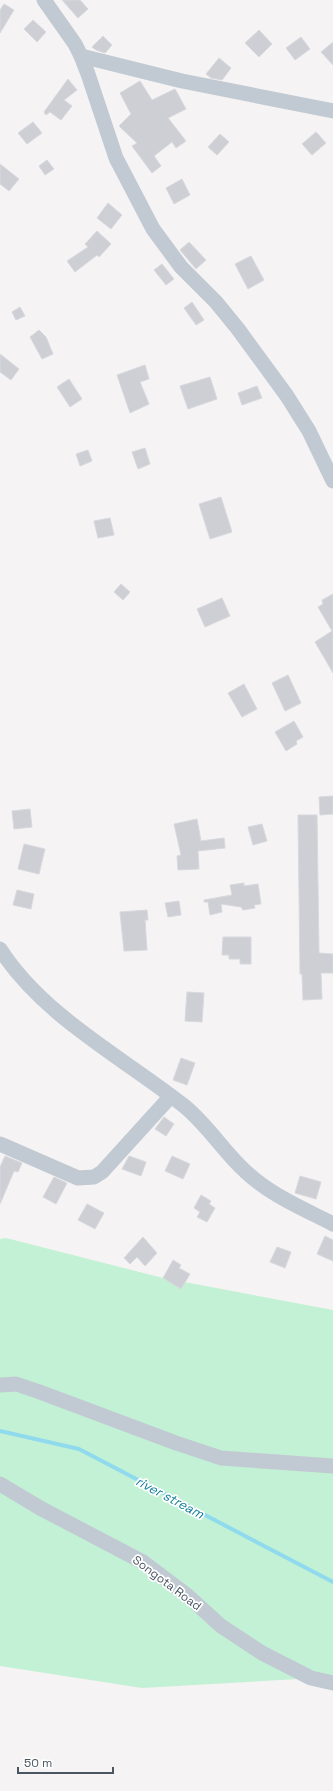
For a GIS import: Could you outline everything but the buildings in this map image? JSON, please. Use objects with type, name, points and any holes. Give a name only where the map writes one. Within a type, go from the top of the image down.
[{"type":"street","points":[[44,0],[81,56],[116,158],[160,241],[181,267],[216,302],[238,328],[287,396],[309,431],[333,481]]},
{"type":"street","points":[[81,56],[182,81],[333,111]]},
{"type":"street","points":[[0,950],[13,970],[45,1001],[90,1037],[185,1106],[245,1171],[272,1193],[333,1224]]},
{"type":"street","points":[[0,1144],[78,1178],[94,1177],[102,1172],[172,1096]]},
{"type":"street","points":[[0,1385],[16,1384],[221,1458],[333,1466]]},
{"type":"street","name":"Songota Road","points":[[0,1484],[40,1508],[143,1562],[188,1596],[221,1626],[262,1653],[311,1678],[333,1682]]},
{"type":"green space","points":[[6,1238],[163,1278],[333,1310],[333,1677],[142,1688],[0,1666],[0,1239]]},
{"type":"waterway","name":"river stream","points":[[0,1431],[79,1449],[333,1582]]}]
